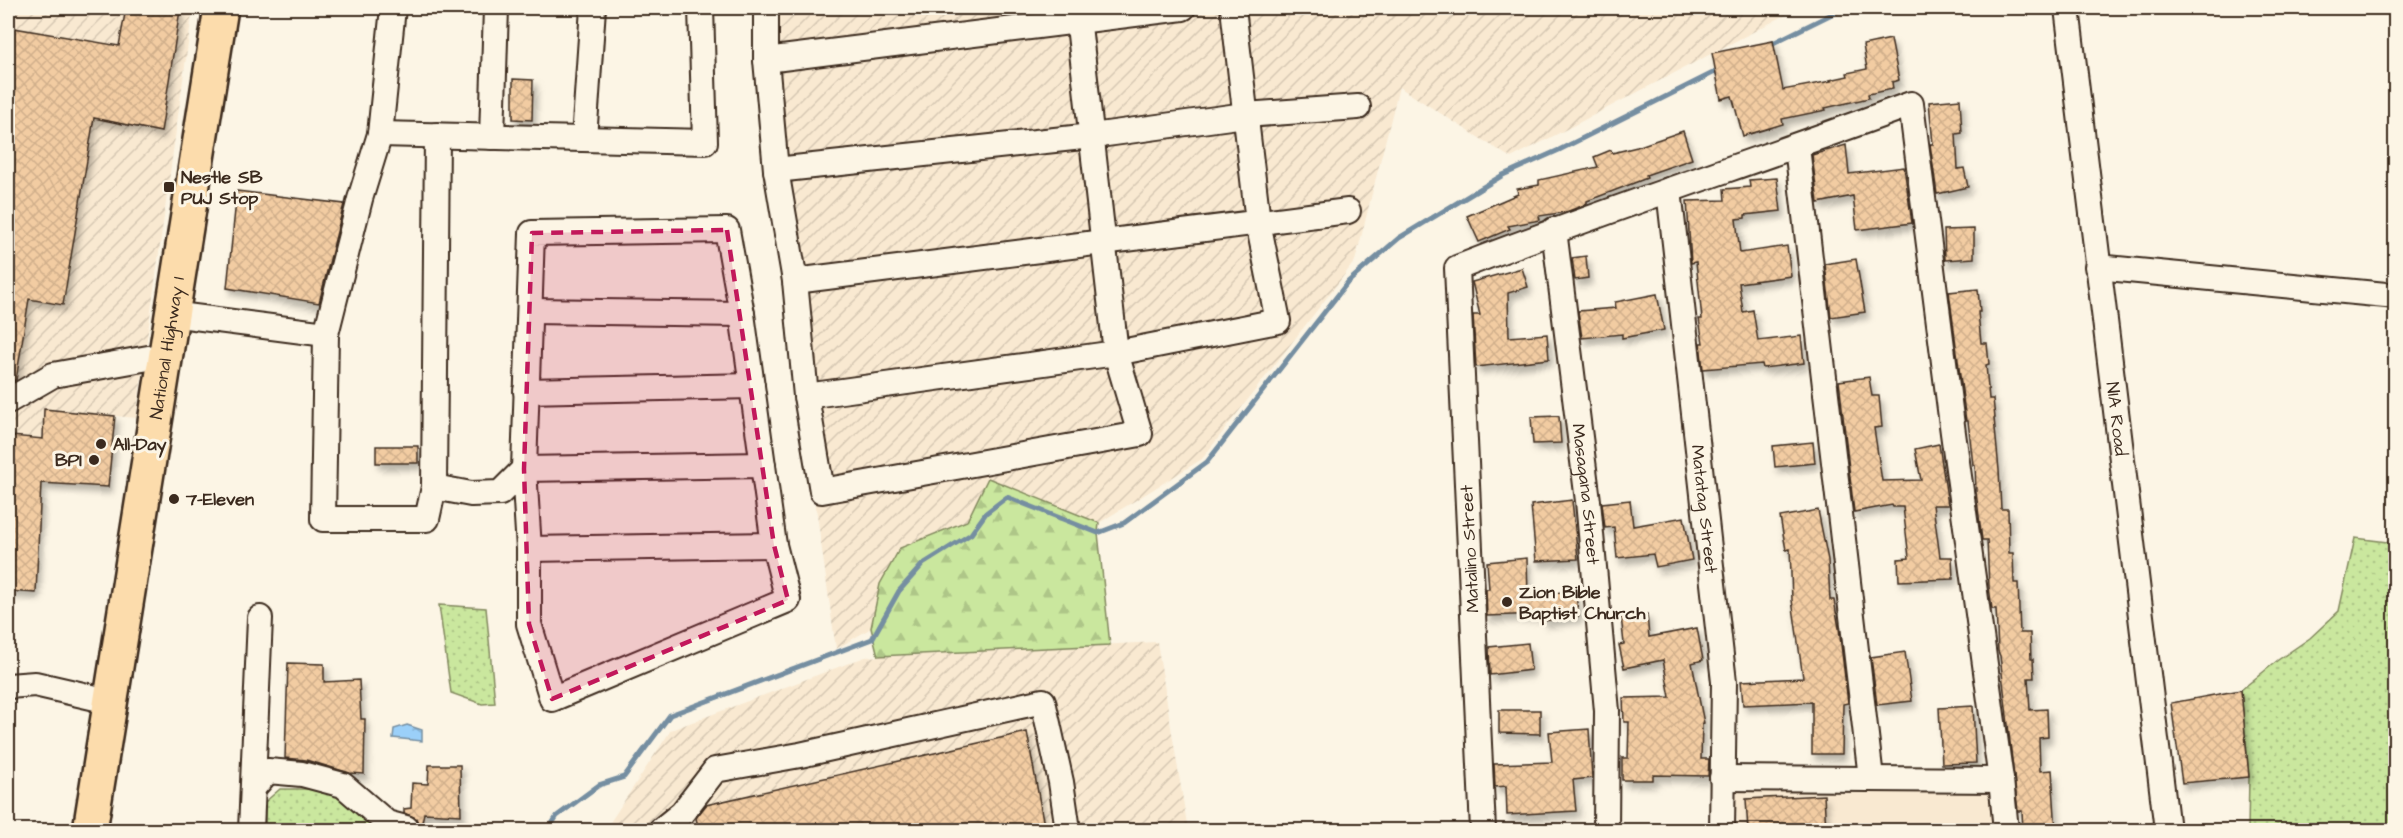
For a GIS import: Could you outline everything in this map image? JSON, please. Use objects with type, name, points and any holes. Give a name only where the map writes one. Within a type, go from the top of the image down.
[{"type":"highway","name":"National Highway 1","points":[[90,831],[221,8]]},
{"type":"street","points":[[393,8],[380,134],[360,199],[326,334],[323,519],[427,519],[435,488],[437,135]]},
{"type":"street","points":[[492,136],[496,8]]},
{"type":"street","points":[[585,139],[593,8]]},
{"type":"street","points":[[380,134],[705,142],[701,8]]},
{"type":"street","points":[[766,8],[766,60],[776,170],[795,281],[806,396],[822,491],[1140,434],[1116,353],[1078,14]]},
{"type":"street","points":[[766,60],[1078,14],[1183,8]]},
{"type":"street","points":[[806,396],[1116,353],[1278,321],[1258,222],[1233,8]]},
{"type":"street","name":"NIA Road","points":[[2067,8],[2167,831]]},
{"type":"street","points":[[1554,230],[1797,147],[1911,104],[2006,831]]},
{"type":"street","points":[[776,170],[1092,136],[1245,115],[1358,106]]},
{"type":"street","points":[[1797,147],[1871,778]]},
{"type":"street","name":"Matatag Street","points":[[1669,190],[1724,682],[1722,831]]},
{"type":"street","points":[[795,281],[1348,211]]},
{"type":"street","points":[[727,230],[742,314],[774,545],[788,600],[552,699],[529,624],[529,549],[524,469],[532,233],[727,230]]},
{"type":"street","name":"Matalino Street","points":[[1483,831],[1457,268],[1554,230]]},
{"type":"street","name":"Masagana Street","points":[[1554,230],[1588,501],[1607,711],[1606,831]]},
{"type":"street","points":[[2097,267],[2396,296]]},
{"type":"street","points":[[531,311],[742,314]]},
{"type":"street","points":[[171,314],[326,334]]},
{"type":"street","points":[[8,401],[53,375],[165,355]]},
{"type":"street","points":[[526,391],[752,386]]},
{"type":"street","points":[[435,488],[471,494],[500,494],[524,469],[763,465]]},
{"type":"street","points":[[529,549],[774,545]]},
{"type":"street","points":[[251,831],[255,786],[260,618]]},
{"type":"street","points":[[8,686],[35,684],[109,701]]},
{"type":"street","points":[[661,831],[682,813],[714,770],[800,755],[1043,701],[1061,782],[1068,831]]},
{"type":"street","points":[[255,786],[268,771],[302,774],[343,785],[387,823],[406,828]]},
{"type":"street","points":[[1722,778],[2001,780]]},
{"type":"highlighted area","points":[[727,230],[774,545],[788,600],[552,699],[529,624],[524,469],[532,233]]},
{"type":"shaded area","points":[[8,8],[193,8],[136,418],[44,409],[36,593],[8,591]]},
{"type":"shaded area","points":[[759,8],[1799,8],[1511,158],[1399,87],[1355,261],[1202,459],[1099,523],[988,479],[967,521],[900,548],[880,584],[871,628],[836,649],[772,196]]},
{"type":"shaded area","points":[[1157,642],[1188,830],[605,830],[671,730],[865,657]]},
{"type":"shaded area","points":[[1736,784],[1990,792],[1994,830],[1737,830]]},
{"type":"green space","points":[[988,478],[1099,523],[1098,533],[1110,645],[878,656],[871,628],[880,584],[900,548],[967,521]]},
{"type":"green space","points":[[2355,538],[2395,543],[2395,830],[2248,830],[2249,777],[2241,690],[2310,638],[2339,611]]},
{"type":"green space","points":[[439,605],[486,608],[495,703],[482,704],[451,693]]},
{"type":"green space","points":[[280,789],[332,789],[386,830],[265,830],[265,802]]},
{"type":"water","points":[[407,725],[422,730],[422,741],[393,738],[394,729]]},
{"type":"building","points":[[126,8],[180,10],[161,132],[94,118],[63,305],[29,299],[16,380],[8,381],[8,27],[119,46]]},
{"type":"building","points":[[1891,39],[1899,80],[1892,82],[1893,89],[1868,94],[1869,98],[1782,119],[1783,124],[1743,136],[1732,96],[1721,99],[1712,53],[1773,41],[1783,90],[1831,81],[1848,76],[1847,73],[1867,69],[1863,45]]},
{"type":"building","points":[[513,79],[533,80],[532,120],[513,119]]},
{"type":"building","points":[[1960,99],[1962,133],[1956,134],[1958,169],[1964,168],[1968,187],[1937,194],[1930,144],[1933,144],[1929,102]]},
{"type":"building","points":[[1683,131],[1692,159],[1646,175],[1647,178],[1587,201],[1587,204],[1566,212],[1539,216],[1540,220],[1508,226],[1510,229],[1479,242],[1467,216],[1518,194],[1517,189],[1539,185],[1539,180],[1598,167],[1594,157],[1611,150],[1612,153],[1637,147]]},
{"type":"building","points":[[1846,145],[1849,174],[1904,167],[1912,223],[1857,230],[1853,196],[1818,203],[1812,155]]},
{"type":"building","points":[[1777,178],[1781,211],[1745,215],[1745,218],[1736,219],[1740,253],[1787,246],[1791,276],[1739,283],[1743,312],[1753,310],[1758,341],[1801,336],[1804,363],[1763,368],[1762,364],[1703,369],[1700,343],[1703,343],[1699,319],[1702,319],[1696,262],[1691,263],[1687,201],[1725,200],[1724,189],[1750,187],[1749,180]]},
{"type":"building","points":[[237,191],[344,204],[319,303],[227,288]]},
{"type":"building","points":[[1974,229],[1974,258],[1945,260],[1944,230]]},
{"type":"building","points":[[1586,256],[1588,278],[1575,280],[1572,258]]},
{"type":"building","points":[[1856,259],[1865,312],[1831,317],[1825,264]]},
{"type":"building","points":[[1522,268],[1528,287],[1508,293],[1509,337],[1547,334],[1549,359],[1476,367],[1473,315],[1480,315],[1472,282]]},
{"type":"building","points":[[1978,289],[1981,343],[1987,343],[1989,399],[1993,399],[1995,418],[2001,509],[2008,509],[2009,553],[2013,553],[2014,583],[2018,583],[2020,633],[2030,633],[2034,678],[2028,678],[2030,710],[2047,709],[2048,737],[2039,738],[2040,771],[2052,770],[2056,831],[2023,831],[2022,811],[2018,811],[1998,651],[1996,609],[1992,609],[1989,587],[1987,540],[1982,540],[1975,465],[1973,465],[1968,421],[1966,421],[1949,292]]},
{"type":"building","points":[[1657,294],[1664,330],[1622,338],[1622,334],[1582,338],[1578,311],[1616,308],[1615,302]]},
{"type":"building","points":[[1869,377],[1872,396],[1879,396],[1882,427],[1874,428],[1882,481],[1921,480],[1915,449],[1939,444],[1948,505],[1933,505],[1940,557],[1952,557],[1953,579],[1899,581],[1898,559],[1909,558],[1903,507],[1892,505],[1854,512],[1839,381]]},
{"type":"building","points":[[44,409],[115,416],[108,487],[41,483],[36,593],[8,591],[12,436],[43,439]]},
{"type":"building","points":[[1559,416],[1561,443],[1533,444],[1531,417]]},
{"type":"building","points":[[1813,442],[1815,463],[1775,467],[1773,446]]},
{"type":"building","points":[[376,446],[418,446],[418,463],[376,463]]},
{"type":"building","points":[[1572,500],[1578,559],[1536,561],[1531,505]]},
{"type":"building","points":[[1630,500],[1633,526],[1684,517],[1692,560],[1656,567],[1653,554],[1617,558],[1614,527],[1605,528],[1602,503]]},
{"type":"building","points":[[1818,510],[1828,560],[1830,600],[1834,600],[1839,628],[1848,703],[1843,704],[1842,754],[1812,754],[1812,702],[1743,705],[1741,681],[1803,678],[1792,600],[1790,549],[1786,550],[1780,517]]},
{"type":"building","points":[[1527,558],[1528,597],[1575,590],[1579,616],[1544,621],[1543,614],[1487,616],[1486,589],[1489,589],[1487,562]]},
{"type":"building","points":[[1647,614],[1649,637],[1697,628],[1703,660],[1692,663],[1704,723],[1702,724],[1701,759],[1709,759],[1708,776],[1653,775],[1653,780],[1622,780],[1622,758],[1628,758],[1629,722],[1624,722],[1623,698],[1670,697],[1663,660],[1624,668],[1619,645],[1624,644],[1621,616]]},
{"type":"building","points":[[1528,643],[1531,670],[1490,675],[1489,647]]},
{"type":"building","points":[[1905,652],[1912,701],[1877,705],[1871,657]]},
{"type":"building","points":[[288,663],[324,664],[324,682],[359,680],[361,719],[365,719],[364,774],[350,773],[306,760],[285,758]]},
{"type":"building","points":[[2241,690],[2249,777],[2182,783],[2171,703]]},
{"type":"building","points":[[1973,706],[1976,763],[1942,764],[1939,708]]},
{"type":"building","points":[[1499,710],[1540,710],[1540,734],[1499,733]]},
{"type":"building","points":[[1589,729],[1592,778],[1573,780],[1576,811],[1507,815],[1506,786],[1495,787],[1494,764],[1552,762],[1549,732]]},
{"type":"building","points":[[1027,732],[1045,831],[699,831],[696,818],[706,805]]},
{"type":"building","points":[[429,765],[460,765],[461,815],[424,813],[420,831],[416,818],[404,813],[404,809],[411,808],[412,783],[428,784]]},
{"type":"building","points":[[1824,795],[1826,831],[1748,831],[1746,799]]},
{"type":"waterway","points":[[1769,45],[1844,8]]},
{"type":"waterway","points":[[548,830],[557,816],[599,785],[624,777],[670,715],[872,639],[899,591],[923,564],[971,534],[986,513],[1007,497],[1098,533],[1124,523],[1207,462],[1348,282],[1399,238],[1503,175],[1559,150],[1721,69]]},
{"type":"place","name":"Nestle SB PUJ Stop","points":[[169,187]]},
{"type":"place","name":"All-Day","points":[[101,444]]},
{"type":"place","name":"BPI","points":[[94,460]]},
{"type":"place","name":"7-Eleven","points":[[174,499]]},
{"type":"place","name":"Zion Bible Baptist Church","points":[[1507,602]]}]
